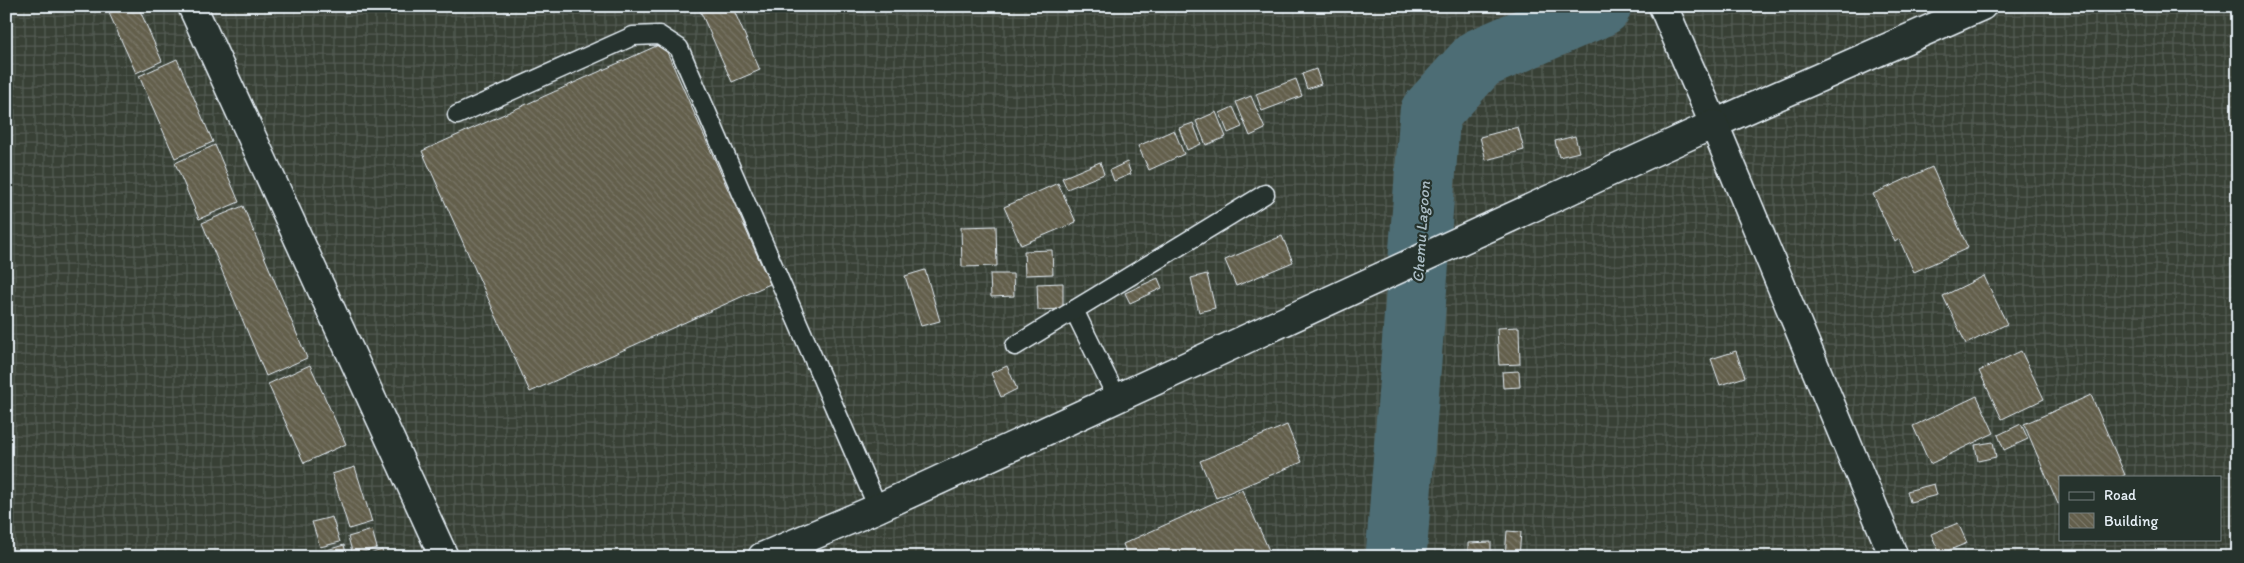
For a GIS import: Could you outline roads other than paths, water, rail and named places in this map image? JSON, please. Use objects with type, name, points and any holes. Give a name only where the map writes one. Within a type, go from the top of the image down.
[{"type":"street","points":[[192,6],[444,557]]},
{"type":"street","points":[[1664,6],[1894,557]]},
{"type":"street","points":[[762,557],[878,508],[1714,124],[1982,6]]},
{"type":"lane","points":[[457,114],[634,36],[659,35],[679,48],[878,508]]},
{"type":"lane","points":[[1015,346],[1264,194]]},
{"type":"lane","points":[[1074,310],[1117,398]]},
{"type":"waterway","name":"Chemu Lagoon","points":[[1396,557],[1430,113],[1479,59],[1601,6]]}]
